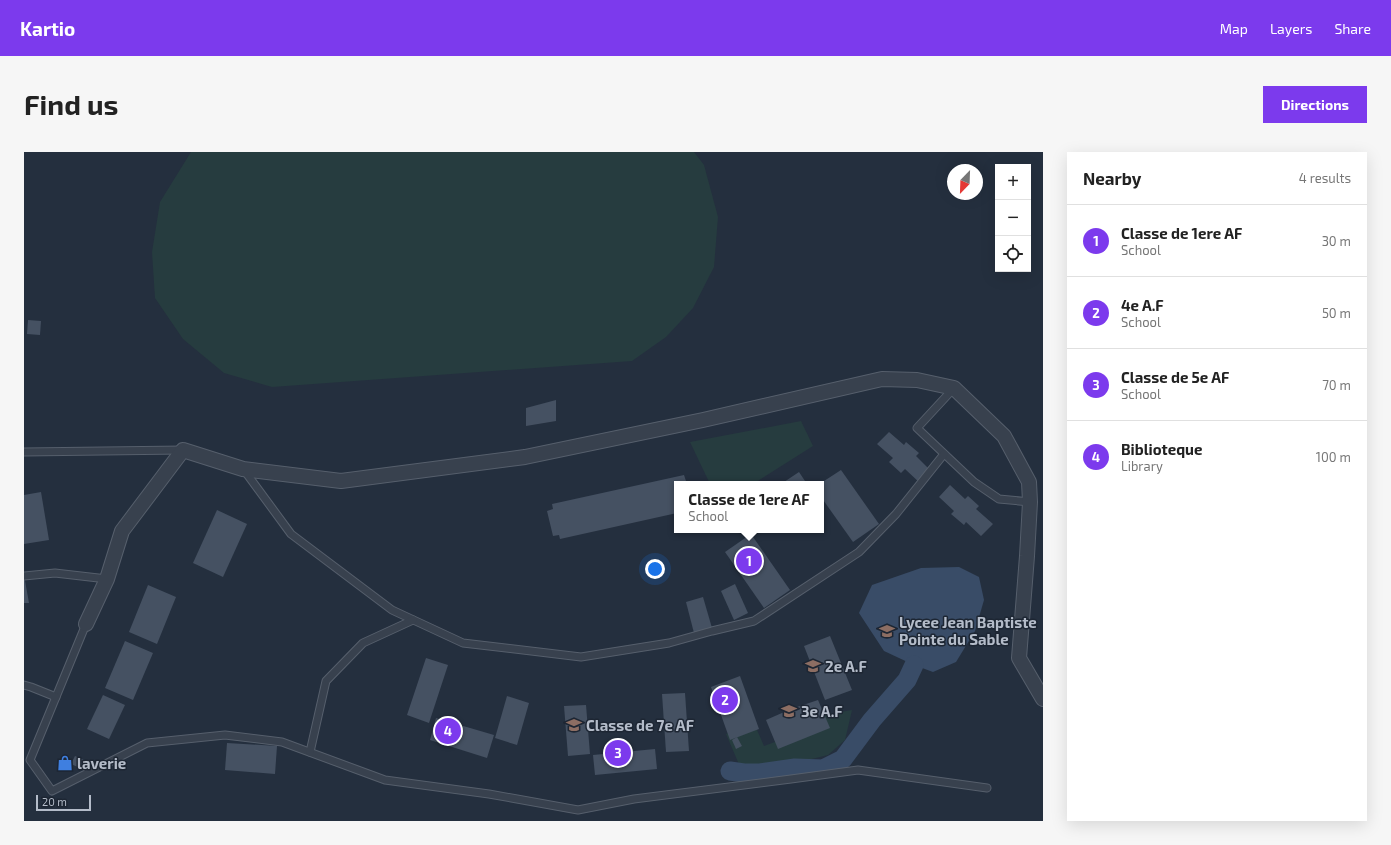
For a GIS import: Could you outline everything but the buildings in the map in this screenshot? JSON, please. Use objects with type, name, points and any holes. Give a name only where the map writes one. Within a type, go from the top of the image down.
[{"type":"street","points":[[86,624],[107,579],[122,531],[183,450],[243,469],[341,481],[525,457],[695,422],[882,380],[917,380],[954,388],[1004,436],[1029,482],[1030,502],[1019,658],[1043,699]]},
{"type":"lane","points":[[954,388],[917,428],[974,482],[999,499],[1030,502]]},
{"type":"lane","points":[[24,452],[183,450]]},
{"type":"lane","points":[[243,469],[291,534],[392,610],[463,643],[581,657],[669,643],[754,621],[859,552],[896,514],[944,454]]},
{"type":"lane","points":[[24,576],[55,573],[107,579]]},
{"type":"lane","points":[[310,752],[326,681],[363,643],[413,620]]},
{"type":"lane","points":[[86,624],[30,760],[52,791],[147,743],[224,735],[282,742],[385,780],[489,794],[578,810],[634,799],[791,780],[858,770],[987,788]]},
{"type":"lane","points":[[24,685],[56,697]]},
{"type":"green space","points":[[191,152],[694,152],[704,165],[718,217],[714,267],[693,308],[666,337],[632,361],[272,387],[224,373],[183,339],[155,298],[152,252],[160,202]]},
{"type":"green space","points":[[801,421],[813,446],[758,481],[709,481],[690,442]]},
{"type":"green space","points":[[852,710],[845,740],[828,755],[792,764],[741,769],[726,734],[754,723],[764,746],[823,724],[821,715]]},
{"type":"water","points":[[959,567],[979,577],[984,600],[975,631],[956,662],[933,672],[884,651],[859,613],[872,585],[921,568]]},
{"type":"waterway","points":[[730,771],[760,773],[795,768],[823,769],[843,759],[872,720],[907,680],[914,665]]},
{"type":"place","name":"Classe de 1ere AF","points":[[749,561]]},
{"type":"place","name":"Lycee Jean Baptiste Pointe du Sable","points":[[887,631]]},
{"type":"place","name":"2e A.F","points":[[813,666]]},
{"type":"place","name":"4e A.F","points":[[725,700]]},
{"type":"place","name":"3e A.F","points":[[789,711]]},
{"type":"place","name":"Classe de 7e AF","points":[[574,725]]},
{"type":"place","name":"Biblioteque","points":[[448,731]]},
{"type":"place","name":"Classe de 5e AF","points":[[618,753]]},
{"type":"place","name":"laverie","points":[[65,763]]}]
